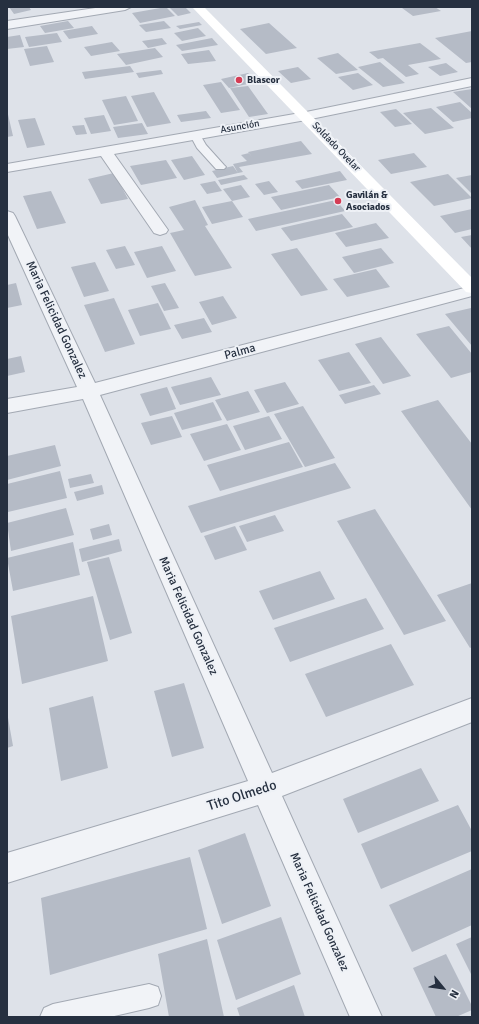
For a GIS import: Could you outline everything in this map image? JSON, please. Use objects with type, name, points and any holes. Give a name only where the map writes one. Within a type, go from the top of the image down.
[{"type":"main road","name":"Soldado Ovelar","points":[[198,7],[306,116],[472,290]]},
{"type":"street","points":[[7,25],[125,7]]},
{"type":"street","name":"Asunción","points":[[7,168],[306,116],[472,82]]},
{"type":"street","points":[[105,151],[160,230]]},
{"type":"street","name":"Maria Felicidad Gonzalez","points":[[7,216],[89,391],[366,1017]]},
{"type":"street","name":"Palma","points":[[7,406],[89,391],[472,290]]},
{"type":"street","name":"Tito Olmedo","points":[[7,868],[265,789],[472,710]]},
{"type":"lane","points":[[195,135],[201,146],[220,167]]},
{"type":"lane","points":[[53,1017],[149,996]]},
{"type":"building","points":[[9,7],[29,7],[31,10],[14,14]]},
{"type":"building","points":[[166,7],[175,16],[140,23],[132,13]]},
{"type":"building","points":[[169,7],[185,7],[191,13],[178,16]]},
{"type":"building","points":[[435,7],[441,11],[413,16],[402,8]]},
{"type":"building","points":[[68,21],[74,28],[45,33],[40,26]]},
{"type":"building","points":[[164,21],[171,28],[146,32],[139,25]]},
{"type":"building","points":[[199,22],[202,25],[180,29],[176,26]]},
{"type":"building","points":[[269,23],[297,48],[266,54],[240,29]]},
{"type":"building","points":[[92,26],[98,34],[69,39],[63,31]]},
{"type":"building","points":[[198,28],[206,36],[182,41],[174,33]]},
{"type":"building","points":[[472,31],[472,62],[466,63],[435,38]]},
{"type":"building","points":[[57,33],[62,42],[29,47],[25,37]]},
{"type":"building","points":[[20,35],[24,47],[7,49],[7,37]]},
{"type":"building","points":[[162,38],[167,44],[148,48],[142,41]]},
{"type":"building","points":[[212,38],[218,45],[182,51],[176,45]]},
{"type":"building","points":[[112,42],[120,51],[91,56],[84,47]]},
{"type":"building","points":[[420,43],[441,59],[408,65],[419,74],[406,77],[383,58],[378,59],[369,52]]},
{"type":"building","points":[[47,46],[54,62],[30,66],[24,49]]},
{"type":"building","points":[[155,48],[163,57],[126,65],[117,54]]},
{"type":"building","points":[[209,50],[216,61],[188,64],[181,54]]},
{"type":"building","points":[[338,53],[358,70],[336,74],[317,58]]},
{"type":"building","points":[[380,62],[405,83],[383,87],[358,67]]},
{"type":"building","points":[[446,63],[458,72],[440,76],[428,67]]},
{"type":"building","points":[[130,66],[134,72],[85,79],[82,72]]},
{"type":"building","points":[[298,67],[311,79],[291,83],[278,71]]},
{"type":"building","points":[[161,70],[163,74],[139,78],[136,73]]},
{"type":"building","name":"Blascor","points":[[248,73],[257,82],[229,88],[221,79]]},
{"type":"building","points":[[358,73],[373,85],[353,90],[338,77]]},
{"type":"building","points":[[221,82],[240,110],[221,113],[203,85]]},
{"type":"building","points":[[248,86],[268,114],[249,117],[230,88]]},
{"type":"building","points":[[472,89],[472,109],[453,92]]},
{"type":"building","points":[[154,92],[171,123],[147,127],[131,96]]},
{"type":"building","points":[[126,96],[138,121],[114,125],[102,100]]},
{"type":"building","points":[[460,102],[472,113],[472,118],[453,122],[436,107]]},
{"type":"building","points":[[431,108],[454,128],[425,134],[403,113]]},
{"type":"building","points":[[396,109],[412,124],[395,127],[380,112]]},
{"type":"building","points":[[7,110],[13,136],[7,137]]},
{"type":"building","points":[[206,111],[211,118],[181,122],[177,115]]},
{"type":"building","points":[[104,115],[111,131],[91,134],[84,118]]},
{"type":"building","points":[[35,118],[45,145],[27,148],[18,120]]},
{"type":"building","points":[[142,123],[148,134],[118,138],[113,127]]},
{"type":"building","points":[[84,125],[87,134],[76,135],[72,126]]},
{"type":"building","points":[[301,141],[312,154],[239,167],[243,172],[238,173],[233,164],[247,161],[241,155],[249,153],[248,152]]},
{"type":"building","points":[[414,153],[427,167],[391,174],[378,160]]},
{"type":"building","points":[[192,156],[205,175],[184,180],[171,160]]},
{"type":"building","points":[[166,160],[177,178],[141,185],[130,166]]},
{"type":"building","points":[[233,166],[238,173],[217,178],[212,171]]},
{"type":"building","points":[[340,171],[347,180],[302,189],[295,181]]},
{"type":"building","points":[[114,173],[128,199],[101,204],[88,179]]},
{"type":"building","points":[[448,174],[472,198],[434,206],[410,182]]},
{"type":"building","points":[[244,175],[248,179],[221,185],[218,180]]},
{"type":"building","points":[[472,175],[472,194],[456,178]]},
{"type":"building","points":[[215,181],[222,191],[207,194],[200,184]]},
{"type":"building","points":[[269,181],[278,192],[264,195],[255,184]]},
{"type":"building","points":[[241,185],[250,197],[232,201],[223,189]]},
{"type":"building","points":[[329,185],[340,197],[281,210],[271,197]]},
{"type":"building","points":[[51,191],[66,223],[37,229],[23,196]]},
{"type":"building","points":[[195,200],[208,225],[205,226],[232,268],[195,276],[170,233],[184,230],[169,207]]},
{"type":"building","points":[[336,200],[345,211],[256,231],[248,219]]},
{"type":"building","points":[[232,201],[243,217],[212,224],[202,207]]},
{"type":"building","points":[[472,209],[472,229],[455,233],[440,216]]},
{"type":"building","points":[[342,214],[353,227],[291,241],[281,228]]},
{"type":"building","points":[[376,223],[389,238],[346,247],[335,233]]},
{"type":"building","points":[[472,235],[472,249],[461,237]]},
{"type":"building","points":[[125,246],[135,265],[116,269],[106,250]]},
{"type":"building","points":[[162,246],[176,271],[147,278],[134,252]]},
{"type":"building","points":[[297,248],[328,290],[301,296],[271,254]]},
{"type":"building","points":[[381,248],[394,263],[354,273],[342,257]]},
{"type":"building","points":[[95,262],[109,291],[84,297],[71,267]]},
{"type":"building","points":[[376,269],[390,287],[347,297],[333,279]]},
{"type":"building","points":[[16,283],[22,305],[7,308],[7,285]]},
{"type":"building","points":[[165,283],[179,308],[164,311],[151,286]]},
{"type":"building","points":[[223,296],[237,318],[212,325],[199,302]]},
{"type":"building","points":[[114,298],[135,344],[105,352],[84,305]]},
{"type":"building","points":[[158,303],[171,329],[140,336],[128,310]]},
{"type":"building","points":[[472,309],[472,346],[445,314]]},
{"type":"building","points":[[204,318],[212,332],[182,339],[174,325]]},
{"type":"building","points":[[449,326],[472,354],[472,372],[451,378],[416,334]]},
{"type":"building","points":[[381,337],[411,376],[383,384],[355,344]]},
{"type":"building","points":[[349,352],[371,383],[339,391],[318,360]]},
{"type":"building","points":[[21,356],[25,372],[7,376],[7,359]]},
{"type":"building","points":[[211,377],[221,395],[180,405],[171,387]]},
{"type":"building","points":[[285,382],[299,404],[267,413],[254,390]]},
{"type":"building","points":[[374,385],[381,394],[345,404],[339,395]]},
{"type":"building","points":[[167,387],[176,409],[150,416],[140,394]]},
{"type":"building","points":[[248,391],[260,412],[227,421],[215,400]]},
{"type":"building","points":[[438,400],[472,444],[472,510],[401,411]]},
{"type":"building","points":[[213,402],[222,420],[182,430],[174,413]]},
{"type":"building","points":[[303,406],[335,458],[305,467],[274,414]]},
{"type":"building","points":[[172,416],[182,437],[151,445],[141,423]]},
{"type":"building","points":[[269,416],[282,439],[245,450],[233,426]]},
{"type":"building","points":[[227,424],[241,450],[204,461],[190,434]]},
{"type":"building","points":[[289,442],[303,467],[220,491],[207,465]]},
{"type":"building","points":[[55,445],[61,466],[7,480],[7,456]]},
{"type":"building","points":[[335,463],[351,488],[201,533],[188,506]]},
{"type":"building","points":[[60,471],[67,498],[8,512],[7,484]]},
{"type":"building","points":[[91,474],[94,483],[70,488],[68,479]]},
{"type":"building","points":[[102,485],[104,494],[77,501],[74,492]]},
{"type":"building","points":[[66,508],[74,535],[11,551],[7,523]]},
{"type":"building","points":[[375,509],[446,621],[404,635],[337,521]]},
{"type":"building","points":[[275,515],[284,531],[247,542],[239,526]]},
{"type":"building","points":[[109,524],[112,535],[93,540],[90,529]]},
{"type":"building","points":[[235,526],[247,550],[215,560],[204,536]]},
{"type":"building","points":[[119,539],[122,551],[82,562],[79,549]]},
{"type":"building","points":[[73,542],[80,575],[13,591],[7,558]]},
{"type":"building","points":[[109,557],[132,633],[110,640],[87,562]]},
{"type":"building","points":[[320,571],[335,599],[273,620],[259,591]]},
{"type":"building","points":[[472,583],[472,647],[470,648],[437,595]]},
{"type":"building","points":[[93,596],[108,661],[22,684],[11,616]]},
{"type":"building","points":[[366,598],[384,629],[290,662],[274,628]]},
{"type":"building","points":[[391,644],[414,685],[326,717],[305,674]]},
{"type":"building","points":[[184,683],[204,748],[172,757],[154,691]]},
{"type":"building","points":[[93,696],[108,768],[61,781],[49,708]]},
{"type":"building","points":[[7,712],[13,746],[7,748]]},
{"type":"building","points":[[421,768],[439,801],[358,833],[343,799]]},
{"type":"building","points":[[458,805],[472,831],[472,851],[381,889],[361,844]]},
{"type":"building","points":[[245,833],[271,906],[222,924],[198,850]]},
{"type":"building","points":[[190,857],[207,929],[50,975],[41,898]]},
{"type":"building","points":[[472,869],[472,925],[412,952],[389,905]]},
{"type":"building","points":[[281,917],[301,974],[236,1000],[217,940]]},
{"type":"building","points":[[472,937],[472,976],[456,944]]},
{"type":"building","points":[[207,939],[224,1017],[169,1017],[158,954]]},
{"type":"building","points":[[446,954],[472,1006],[472,1010],[456,1017],[436,1017],[413,968]]},
{"type":"building","points":[[294,985],[305,1017],[240,1017],[237,1008]]},
{"type":"place","name":"Blascor","points":[[239,80]]},
{"type":"place","name":"Gavilán & Asociados","points":[[338,201]]}]
